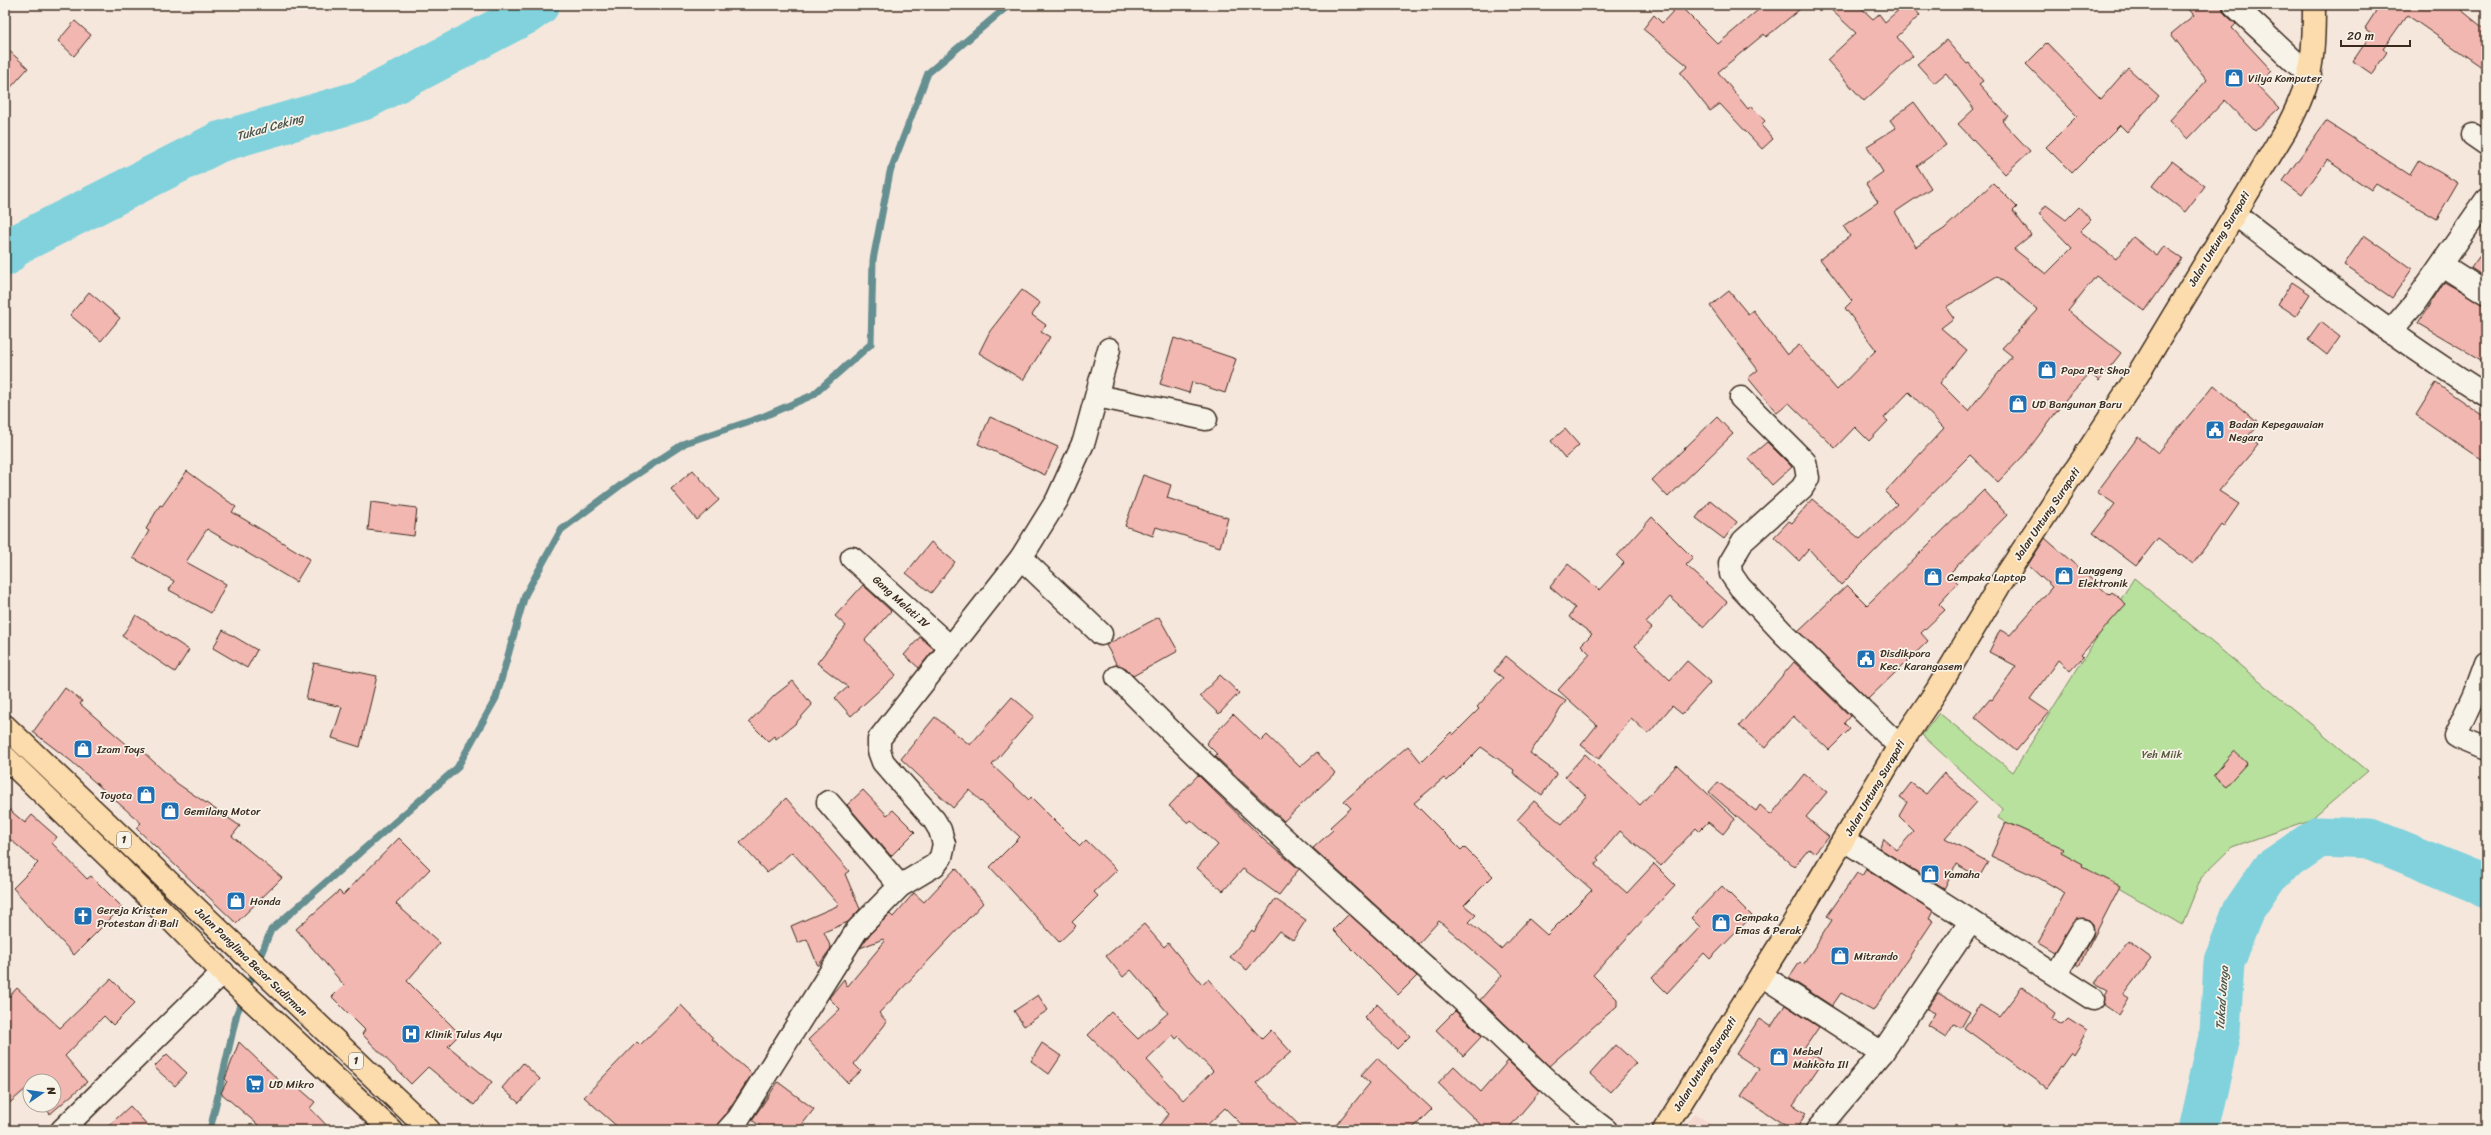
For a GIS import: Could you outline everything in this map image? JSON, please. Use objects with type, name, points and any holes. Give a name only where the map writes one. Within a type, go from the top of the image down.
[{"type":"highway","name":"Jalan Untung Surapati","points":[[1664,1130],[1844,840],[1899,746],[1937,690],[2000,586],[2137,376],[2288,126],[2302,98],[2310,76],[2314,53],[2314,5]]},
{"type":"highway","name":"Jalan Panglima Besar Sudirman","points":[[5,726],[428,1130]]},
{"type":"highway","name":"1","points":[[5,757],[120,868],[226,975],[391,1130]]},
{"type":"highway","points":[[274,1019],[290,999]]},
{"type":"street","points":[[2234,5],[2310,76]]},
{"type":"street","points":[[2390,332],[2414,304],[2486,200]]},
{"type":"street","points":[[2235,214],[2390,332],[2431,361],[2486,395]]},
{"type":"street","points":[[2442,265],[2486,293]]},
{"type":"street","points":[[728,1130],[738,1119],[857,930],[900,886],[935,865],[941,857],[944,844],[940,830],[934,820],[883,762],[879,751],[879,739],[1020,558],[1057,500],[1084,441],[1109,349]]},
{"type":"street","points":[[1097,396],[1206,419]]},
{"type":"street","points":[[1741,398],[1805,462],[1808,478],[1802,488],[1743,541],[1730,563],[1731,574],[1740,587],[1782,633],[1899,746]]},
{"type":"street","name":"Gang Melati IV","points":[[852,558],[950,647]]},
{"type":"street","points":[[1020,558],[1101,634]]},
{"type":"street","points":[[2486,662],[2474,695],[2455,736],[2486,749]]},
{"type":"street","points":[[1117,677],[1190,751],[1280,836],[1453,992],[1545,1080],[1606,1130]]},
{"type":"street","points":[[828,802],[900,886]]},
{"type":"street","points":[[1844,840],[2093,999]]},
{"type":"street","points":[[1817,1130],[1882,1053],[1971,921]]},
{"type":"street","points":[[2056,974],[2082,930]]},
{"type":"street","points":[[1761,974],[1882,1053]]},
{"type":"street","points":[[62,1130],[226,975]]},
{"type":"shaded area","points":[[1694,1113],[1720,1130],[1683,1130]]},
{"type":"green space","name":"Yeh Miik","points":[[2134,578],[2368,771],[2312,819],[2232,847],[2202,876],[2182,925],[1998,818],[2002,809],[1922,735],[1939,713],[2013,772]]},
{"type":"building","points":[[1679,5],[1718,44],[1764,5],[1805,5],[1766,37],[1764,34],[1718,72],[1748,109],[1751,106],[1765,121],[1761,125],[1773,139],[1762,149],[1720,104],[1710,111],[1680,73],[1688,66],[1643,29],[1654,15],[1662,23]]},
{"type":"building","points":[[1826,5],[1858,5],[1873,19],[1879,14],[1885,22],[1904,5],[1911,5],[1920,15],[1897,37],[1913,56],[1864,101],[1827,60],[1856,33]]},
{"type":"building","points":[[2185,5],[2222,5],[2225,14],[2236,24],[2232,28],[2272,71],[2257,85],[2279,108],[2255,131],[2225,100],[2188,139],[2169,121],[2207,80],[2171,34],[2194,15]]},
{"type":"building","points":[[2380,5],[2455,5],[2486,30],[2486,70],[2407,15],[2383,49],[2387,52],[2372,74],[2353,61],[2372,33],[2365,28]]},
{"type":"building","points":[[75,21],[91,35],[74,56],[58,41]]},
{"type":"building","points":[[1946,40],[1967,64],[1969,63],[1983,81],[1979,84],[2008,116],[2002,121],[2030,151],[2005,174],[1958,124],[1974,109],[1946,73],[1934,83],[1917,64]]},
{"type":"building","points":[[2047,43],[2101,99],[2128,68],[2159,96],[2127,132],[2120,125],[2072,173],[2046,147],[2077,116],[2026,64]]},
{"type":"building","points":[[5,47],[28,68],[5,94]]},
{"type":"building","points":[[1914,102],[1946,145],[1917,166],[1931,188],[1895,212],[1916,247],[1944,229],[1993,183],[2017,207],[2013,211],[2031,235],[2014,249],[2046,274],[2072,248],[2039,214],[2046,205],[2066,220],[2079,207],[2091,220],[2080,231],[2116,259],[2133,237],[2157,256],[2164,246],[2182,258],[2145,311],[2096,276],[2068,311],[2121,353],[2099,381],[2090,373],[2066,399],[2025,454],[1998,482],[1970,455],[1841,585],[1809,549],[1799,561],[1774,537],[1789,521],[1792,523],[1812,499],[1860,539],[1897,504],[1885,492],[1944,428],[1909,392],[1884,418],[1888,421],[1869,441],[1855,427],[1835,448],[1789,403],[1777,413],[1748,378],[1758,370],[1710,306],[1729,291],[1748,314],[1753,310],[1787,355],[1799,345],[1837,390],[1876,350],[1845,308],[1852,301],[1820,259],[1850,236],[1843,226],[1878,202],[1866,184],[1883,172],[1867,146],[1896,128],[1890,120]],"holes":[[[1997,276],[2038,310],[2002,348],[2012,356],[1968,411],[1940,383],[1967,350],[1941,328],[1954,318],[1946,307]]]},
{"type":"building","points":[[2326,121],[2410,175],[2419,160],[2458,183],[2437,219],[2376,183],[2371,190],[2327,160],[2302,195],[2283,181]]},
{"type":"building","points":[[2172,161],[2205,186],[2185,212],[2152,186]]},
{"type":"building","points":[[2364,235],[2412,269],[2392,298],[2344,265]]},
{"type":"building","points":[[2486,247],[2486,278],[2471,268]]},
{"type":"building","points":[[2292,282],[2310,294],[2296,316],[2278,304]]},
{"type":"building","points":[[2444,282],[2486,305],[2486,363],[2418,323]]},
{"type":"building","points":[[1022,290],[1040,303],[1032,315],[1046,325],[1041,332],[1050,337],[1023,380],[979,353],[990,331]]},
{"type":"building","points":[[89,292],[120,318],[101,341],[70,315]]},
{"type":"building","points":[[2321,322],[2340,337],[2327,355],[2308,340]]},
{"type":"building","points":[[1174,338],[1236,359],[1225,393],[1192,382],[1189,393],[1160,384]]},
{"type":"building","points":[[2436,383],[2486,418],[2486,463],[2416,415]]},
{"type":"building","points":[[2214,385],[2259,424],[2248,436],[2258,445],[2219,491],[2239,504],[2223,527],[2221,525],[2193,564],[2158,538],[2136,566],[2093,533],[2115,504],[2097,492],[2138,437],[2158,453]]},
{"type":"building","points":[[990,417],[1058,447],[1045,475],[978,444]]},
{"type":"building","points":[[1717,417],[1733,434],[1668,497],[1652,480]]},
{"type":"building","points":[[1565,429],[1579,445],[1565,458],[1551,441]]},
{"type":"building","points":[[1767,442],[1792,467],[1772,485],[1748,458]]},
{"type":"building","points":[[693,470],[719,500],[697,520],[671,489]]},
{"type":"building","points":[[187,471],[236,507],[232,512],[310,559],[296,582],[207,529],[186,562],[226,584],[211,613],[169,590],[174,581],[133,558],[149,531],[146,529],[160,505],[162,506]]},
{"type":"building","points":[[1143,475],[1171,485],[1167,498],[1228,518],[1220,547],[1156,527],[1153,536],[1125,526]]},
{"type":"building","points":[[1984,490],[2007,515],[1949,574],[1958,583],[1939,604],[1945,610],[1921,633],[1928,641],[1868,699],[1798,631],[1847,585],[1867,605]]},
{"type":"building","points":[[1710,500],[1737,522],[1724,539],[1696,518]]},
{"type":"building","points":[[371,502],[417,508],[414,536],[368,530]]},
{"type":"building","points":[[1652,517],[1693,558],[1686,565],[1727,602],[1704,627],[1670,597],[1646,623],[1652,628],[1635,646],[1670,680],[1687,661],[1711,682],[1682,714],[1672,706],[1648,734],[1631,718],[1599,759],[1581,745],[1597,725],[1558,690],[1590,654],[1581,645],[1592,634],[1569,617],[1575,608],[1550,587],[1568,564],[1599,590],[1624,563],[1617,556]]},
{"type":"building","points":[[2045,538],[2109,595],[2112,592],[2126,604],[2081,655],[2083,657],[2070,671],[2058,660],[2030,699],[2049,712],[2016,751],[1975,717],[1990,699],[1992,700],[2016,666],[1989,652],[2000,630],[2010,635],[2052,587],[2028,565]]},
{"type":"building","points":[[931,542],[955,562],[931,593],[906,573]]},
{"type":"building","points":[[863,585],[891,611],[865,640],[896,675],[851,716],[835,698],[848,687],[817,663],[846,626],[835,616]]},
{"type":"building","points":[[136,615],[189,650],[175,672],[122,636]]},
{"type":"building","points":[[1159,617],[1178,651],[1133,676],[1126,668],[1117,665],[1106,645]]},
{"type":"building","points":[[223,630],[257,650],[247,668],[213,648]]},
{"type":"building","points":[[920,637],[934,649],[919,668],[904,655]]},
{"type":"building","points":[[1506,656],[1550,692],[1566,701],[1530,753],[1557,773],[1542,795],[1513,773],[1514,770],[1481,747],[1447,781],[1444,778],[1414,803],[1461,850],[1464,847],[1493,876],[1464,905],[1476,915],[1469,922],[1501,949],[1529,919],[1547,935],[1592,890],[1539,843],[1540,841],[1517,820],[1534,801],[1562,824],[1586,796],[1565,777],[1585,754],[1640,805],[1677,765],[1735,819],[1723,834],[1708,822],[1699,831],[1696,828],[1661,866],[1620,831],[1597,858],[1599,860],[1595,865],[1627,893],[1654,864],[1675,885],[1593,975],[1617,999],[1617,1006],[1549,1066],[1480,1000],[1502,975],[1439,921],[1418,944],[1313,848],[1333,830],[1330,827],[1351,808],[1344,801],[1408,746],[1421,762],[1451,732],[1453,735],[1479,709],[1477,707],[1503,678],[1494,671]]},
{"type":"building","points":[[1794,662],[1850,716],[1844,723],[1850,729],[1829,750],[1793,716],[1765,748],[1739,726]]},
{"type":"building","points":[[314,663],[377,676],[360,747],[332,738],[342,707],[306,699]]},
{"type":"building","points":[[1220,675],[1239,693],[1219,714],[1200,696]]},
{"type":"building","points":[[793,681],[812,705],[795,724],[776,739],[774,736],[768,741],[749,722],[775,695]]},
{"type":"building","points":[[65,688],[82,701],[80,704],[139,755],[142,751],[178,784],[240,826],[232,836],[282,878],[236,923],[136,828],[141,823],[71,761],[33,732]]},
{"type":"building","points":[[1012,697],[1034,716],[992,765],[1029,800],[1031,797],[1080,846],[1086,840],[1117,870],[1094,892],[1098,896],[1072,922],[1076,926],[1059,942],[990,867],[1020,837],[969,790],[953,808],[901,759],[935,717],[970,745]]},
{"type":"building","points":[[1233,714],[1261,741],[1267,735],[1300,767],[1317,752],[1335,773],[1284,821],[1215,756],[1217,754],[1206,743]]},
{"type":"building","points":[[2234,751],[2247,763],[2226,786],[2213,775]]},
{"type":"building","points":[[1944,773],[1977,802],[1945,838],[1988,862],[1979,877],[1956,864],[1944,889],[1879,848],[1884,839],[1897,850],[1914,831],[1899,816],[1907,802],[1900,797],[1911,783],[1926,794]]},
{"type":"building","points":[[1804,774],[1827,792],[1806,817],[1829,837],[1814,853],[1809,849],[1794,867],[1709,792],[1718,782],[1756,811],[1760,805],[1771,815]]},
{"type":"building","points":[[1198,775],[1264,840],[1299,869],[1279,895],[1243,869],[1223,891],[1197,868],[1218,845],[1191,820],[1188,823],[1169,806]]},
{"type":"building","points":[[863,790],[887,815],[893,810],[915,832],[891,856],[847,805]]},
{"type":"building","points":[[786,798],[849,871],[845,874],[860,909],[848,922],[824,932],[831,948],[818,966],[807,939],[798,943],[791,926],[839,905],[792,852],[767,873],[740,843]]},
{"type":"building","points":[[5,806],[25,823],[32,815],[57,837],[52,843],[87,879],[91,876],[122,907],[74,955],[13,888],[38,863],[5,835]]},
{"type":"building","points":[[2006,822],[2063,848],[2061,852],[2083,864],[2082,867],[2120,886],[2079,966],[2076,964],[2093,936],[2093,924],[2088,919],[2076,919],[2055,952],[2038,942],[2065,893],[2039,878],[1991,856]]},
{"type":"building","points":[[399,838],[430,869],[396,904],[440,943],[407,981],[460,1034],[448,1046],[492,1082],[474,1105],[428,1067],[411,1084],[362,1034],[365,1030],[332,997],[344,985],[296,929],[339,891],[343,895]]},
{"type":"building","points":[[956,868],[983,903],[879,1013],[887,1022],[854,1064],[861,1071],[848,1083],[808,1040],[840,1009],[829,998],[844,979],[847,987],[885,941],[883,939],[860,948],[870,934],[890,914],[893,917],[914,893],[924,902]]},
{"type":"building","points":[[1866,869],[1933,911],[1929,919],[1933,921],[1873,1011],[1841,993],[1832,1006],[1789,978],[1800,962],[1803,965],[1832,920],[1827,916],[1857,873],[1862,876]]},
{"type":"building","name":"Cempaka Emas & Perak","points":[[1722,886],[1752,916],[1710,959],[1704,953],[1667,993],[1652,978],[1700,927],[1691,918]]},
{"type":"building","points":[[1275,899],[1306,920],[1293,940],[1279,931],[1247,970],[1230,957],[1252,930],[1254,932]]},
{"type":"building","points":[[1349,914],[1417,976],[1398,995],[1333,930]]},
{"type":"building","points":[[1144,924],[1164,947],[1168,943],[1202,984],[1208,979],[1262,1039],[1271,1030],[1291,1052],[1256,1083],[1304,1130],[1247,1130],[1225,1108],[1202,1130],[1155,1130],[1169,1114],[1088,1035],[1111,1012],[1138,1039],[1168,1013],[1131,970],[1123,977],[1106,956]],"holes":[[[1173,1035],[1176,1039],[1179,1036],[1213,1071],[1183,1100],[1147,1060]]]},
{"type":"building","points":[[2128,941],[2151,958],[2123,995],[2129,999],[2119,1015],[2104,1005],[2105,995],[2108,990],[2095,983]]},
{"type":"building","points":[[111,979],[135,1003],[113,1025],[104,1016],[65,1056],[87,1082],[62,1104],[62,1073],[22,1073],[22,1092],[5,1107],[5,1001],[17,988],[60,1028]]},
{"type":"building","points":[[2022,987],[2055,1013],[2052,1019],[2062,1025],[2068,1019],[2087,1031],[2073,1054],[2071,1052],[2046,1087],[1964,1028],[1980,1005],[1999,1017]]},
{"type":"building","points":[[1938,993],[1970,1012],[1961,1028],[1954,1024],[1946,1037],[1928,1026],[1935,1013],[1927,1009]]},
{"type":"building","points":[[1038,995],[1048,1010],[1024,1026],[1014,1011]]},
{"type":"building","points":[[1377,1004],[1410,1036],[1397,1049],[1364,1017]]},
{"type":"building","points":[[681,1005],[713,1038],[712,1039],[752,1074],[715,1130],[621,1130],[584,1097],[637,1042],[640,1045]]},
{"type":"building","points":[[1785,1005],[1819,1027],[1804,1049],[1823,1061],[1793,1105],[1806,1113],[1796,1130],[1792,1130],[1741,1096],[1759,1069],[1736,1054],[1759,1019],[1771,1027]]},
{"type":"building","points":[[1455,1011],[1482,1036],[1463,1056],[1436,1030]]},
{"type":"building","name":"UD Mikro","points":[[239,1042],[286,1087],[292,1082],[315,1102],[310,1108],[331,1130],[264,1130],[221,1093],[227,1081],[225,1079]]},
{"type":"building","points":[[1042,1043],[1061,1056],[1049,1074],[1031,1061]]},
{"type":"building","points":[[1616,1045],[1636,1063],[1610,1092],[1590,1074]]},
{"type":"building","points":[[167,1054],[187,1073],[175,1086],[154,1067]]},
{"type":"building","points":[[1377,1058],[1432,1109],[1411,1130],[1332,1130],[1370,1083],[1361,1075]]},
{"type":"building","points":[[1508,1061],[1540,1091],[1507,1130],[1486,1130],[1438,1083],[1454,1066],[1481,1092]]},
{"type":"building","points":[[523,1063],[540,1079],[519,1103],[502,1088]]},
{"type":"building","points":[[778,1082],[814,1109],[798,1130],[765,1130],[752,1120]]},
{"type":"building","points":[[130,1106],[152,1130],[104,1130]]},
{"type":"waterway","name":"Tukad Ceking","points":[[5,256],[16,245],[219,142],[363,100],[528,13],[539,5]]},
{"type":"waterway","points":[[210,1130],[237,1013],[271,930],[457,768],[496,698],[525,595],[561,530],[625,482],[685,443],[762,417],[813,395],[871,344],[873,260],[890,172],[928,73],[1009,5]]},
{"type":"waterway","name":"Tukad Janga","points":[[2198,1130],[2220,1032],[2224,962],[2243,911],[2271,870],[2319,837],[2371,839],[2469,879],[2486,888]]},
{"type":"place","name":"Vilya Komputer","points":[[2234,78]]},
{"type":"place","name":"Papa Pet Shop","points":[[2047,370]]},
{"type":"place","name":"UD Bangunan Baru","points":[[2018,404]]},
{"type":"place","name":"Badan Kepegawaian Negara","points":[[2215,430]]},
{"type":"place","name":"Langgeng Elektronik","points":[[2064,576]]},
{"type":"place","name":"Cempaka Laptop","points":[[1933,577]]},
{"type":"place","name":"Disdikpora Kec. Karangasem","points":[[1866,659]]},
{"type":"place","name":"Izam Toys","points":[[83,749]]},
{"type":"place","name":"Toyota","points":[[146,795]]},
{"type":"place","name":"Gemilang Motor","points":[[170,811]]},
{"type":"place","name":"Yamaha","points":[[1930,874]]},
{"type":"place","name":"Honda","points":[[236,901]]},
{"type":"place","name":"Gereja Kristen Protestan di Bali","points":[[83,916]]},
{"type":"place","name":"Cempaka Emas & Perak","points":[[1721,923]]},
{"type":"place","name":"Mitrando","points":[[1840,956]]},
{"type":"place","name":"Klinik Tulus Ayu","points":[[411,1034]]},
{"type":"place","name":"Mebel Mahkota III","points":[[1779,1057]]},
{"type":"place","name":"UD Mikro","points":[[255,1084]]}]
